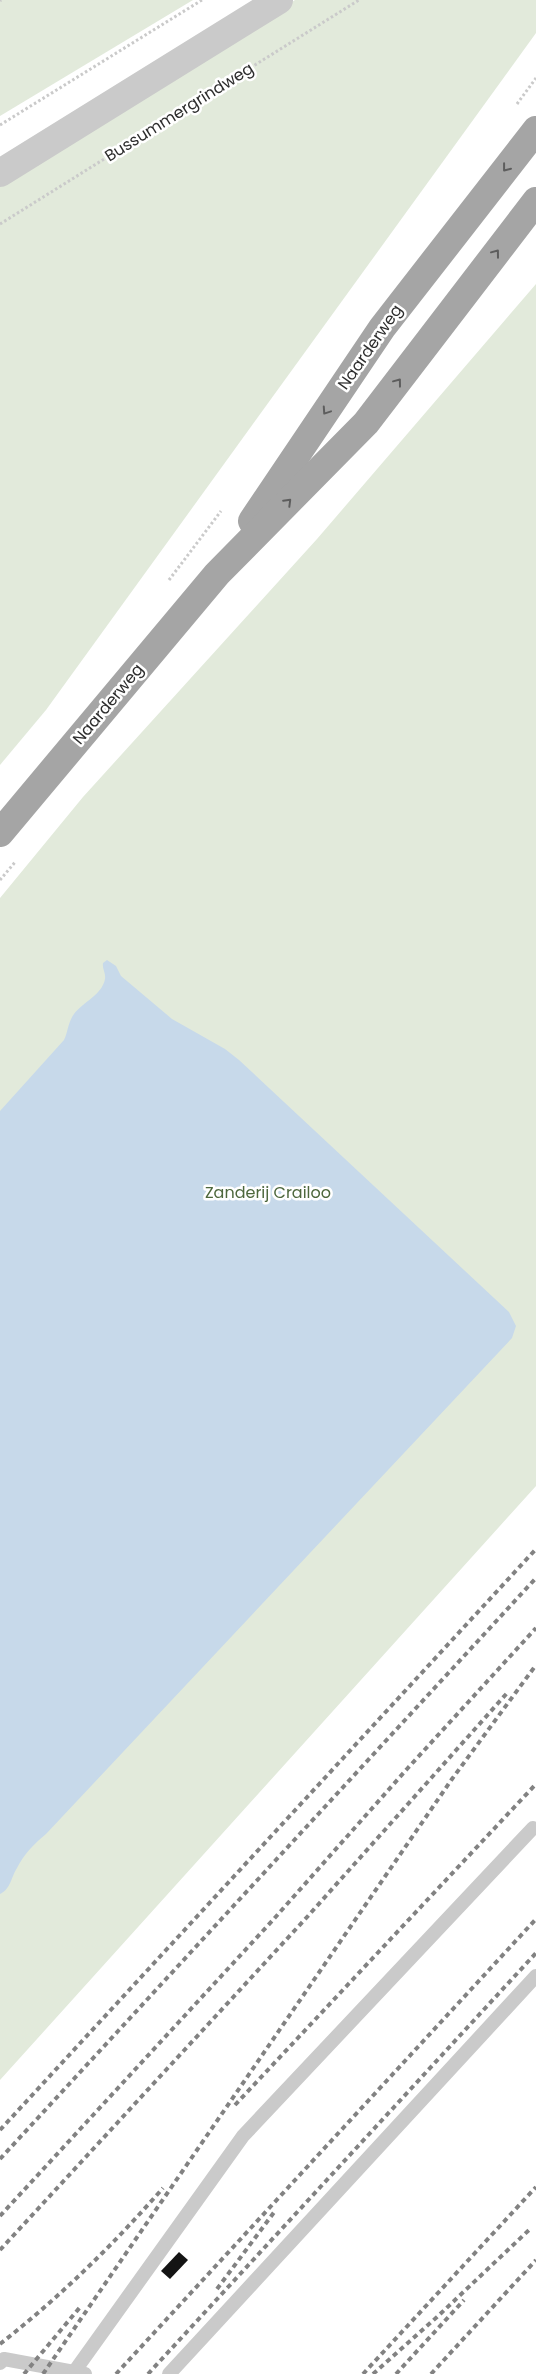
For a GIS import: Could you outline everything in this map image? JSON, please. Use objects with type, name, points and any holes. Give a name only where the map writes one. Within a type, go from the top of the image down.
[{"type":"main road","name":"Naarderweg","points":[[216,574],[382,328],[536,130]]},
{"type":"main road","name":"Naarderweg","points":[[0,833],[216,574],[366,423],[536,201]]},
{"type":"street","points":[[0,173],[279,0]]},
{"type":"lane","points":[[0,2363],[4,2359],[80,2373],[243,2136],[533,1828]]},
{"type":"lane","points":[[169,2374],[536,1976]]},
{"type":"path","points":[[0,125],[202,0]]},
{"type":"path","name":"Bussummergrindweg","points":[[0,224],[359,0]]},
{"type":"green space","points":[[0,0],[193,0],[0,116]]},
{"type":"green space","points":[[295,0],[536,0],[536,33],[46,710],[0,765],[0,185]]},
{"type":"green space","name":"Zanderij Crailoo","points":[[536,284],[536,1486],[0,2080],[0,898],[83,797],[317,539]]},
{"type":"water","points":[[107,960],[116,966],[121,976],[172,1019],[225,1049],[239,1060],[509,1312],[516,1326],[512,1338],[37,1842],[20,1863],[9,1886],[0,1894],[0,1111],[64,1040],[70,1020],[74,1014],[100,990],[105,979],[103,963]]},
{"type":"building","points":[[179,2252],[188,2260],[170,2279],[161,2271]]},
{"type":"railway","points":[[0,2130],[536,1549]]},
{"type":"railway","points":[[0,2159],[536,1578]]},
{"type":"railway","points":[[0,2216],[272,1921],[536,1628]]},
{"type":"railway","points":[[43,2374],[452,1779],[536,1665]]},
{"type":"railway","points":[[0,2250],[308,1916],[508,1692]]},
{"type":"railway","points":[[235,2105],[536,1784]]},
{"type":"railway","points":[[116,2374],[536,1919]]},
{"type":"railway","points":[[148,2374],[536,1953]]},
{"type":"railway","points":[[363,2374],[536,2187]]},
{"type":"railway","points":[[0,2344],[44,2308],[85,2270],[163,2188]]},
{"type":"railway","points":[[217,2289],[275,2211]]},
{"type":"railway","points":[[373,2374],[437,2317],[529,2230]]},
{"type":"railway","points":[[431,2374],[536,2260]]},
{"type":"railway","points":[[396,2374],[464,2300]]},
{"type":"railway","points":[[24,2374],[81,2306]]}]
